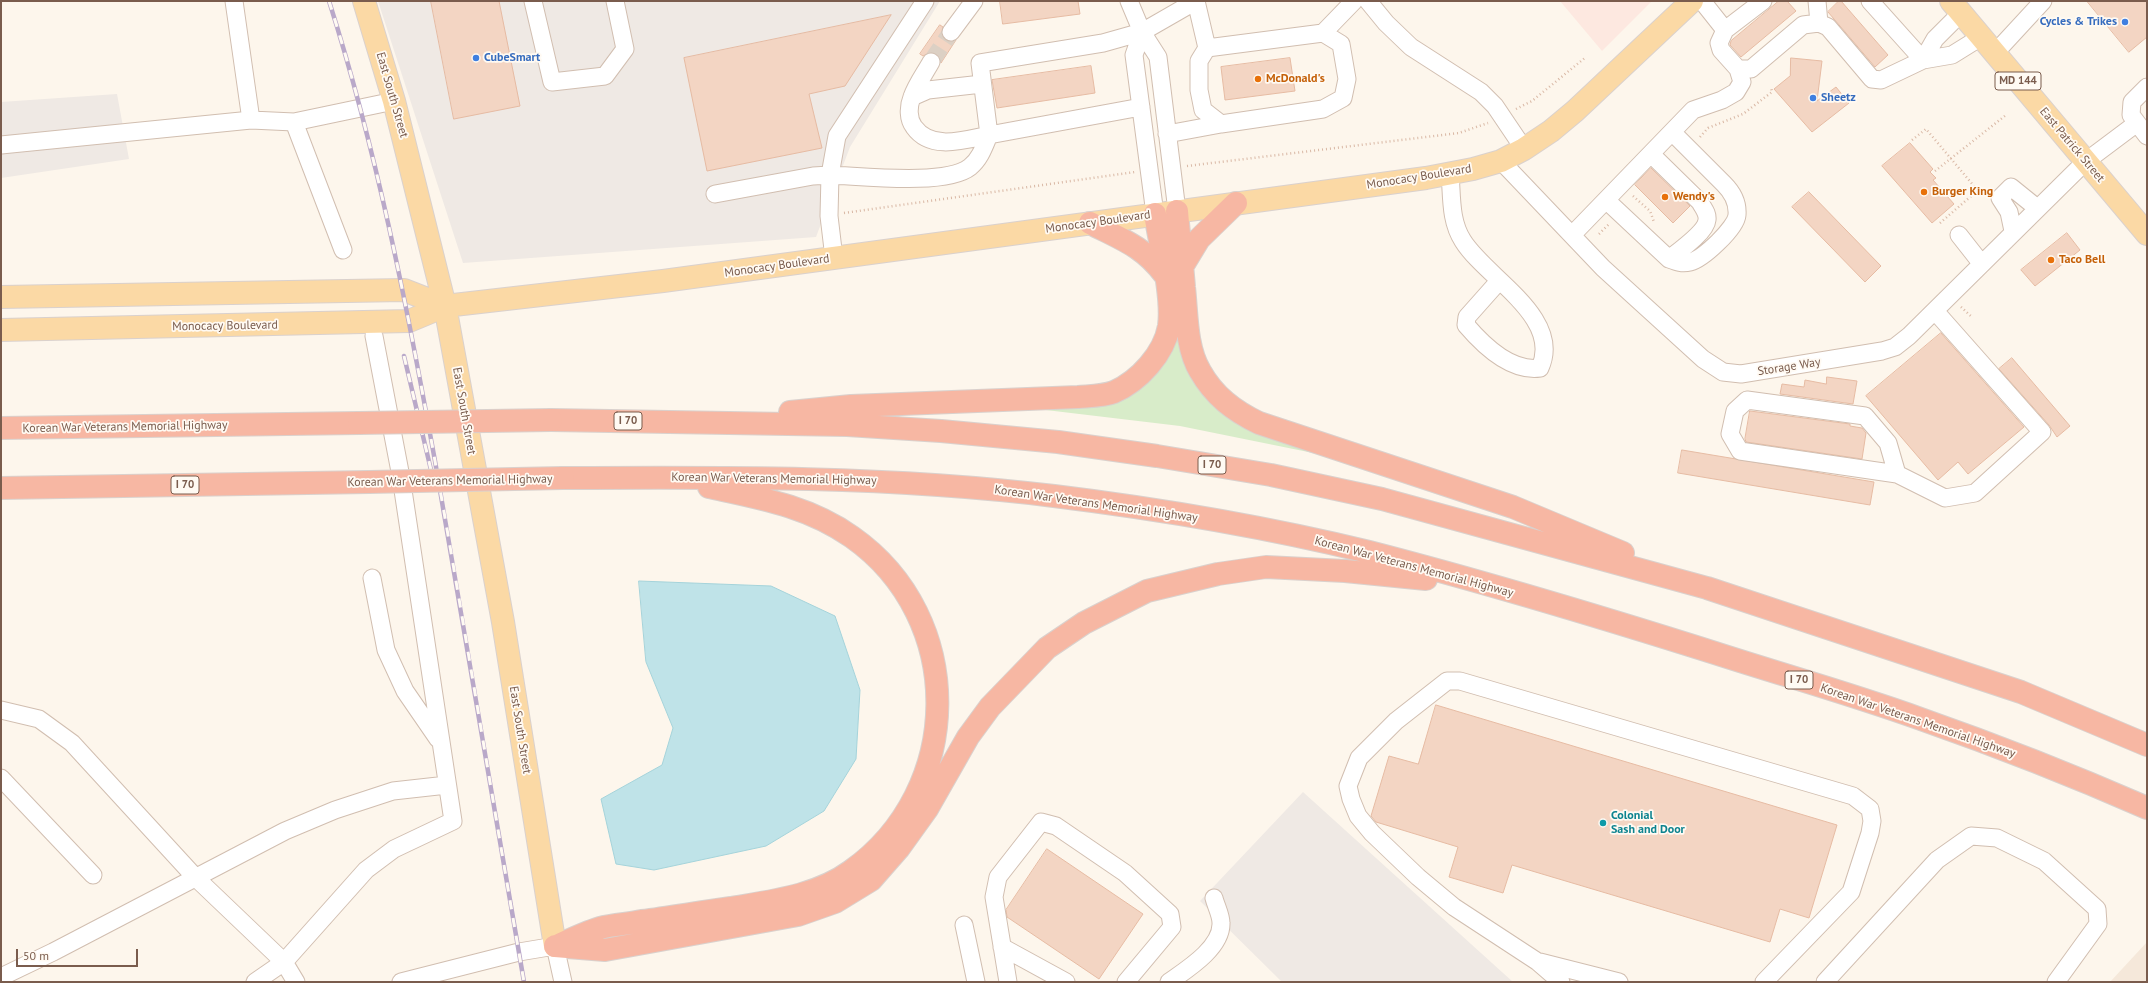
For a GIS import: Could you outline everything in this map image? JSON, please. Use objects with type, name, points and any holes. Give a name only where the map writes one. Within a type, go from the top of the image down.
[{"type":"highway","points":[[1173,270],[1200,239],[1236,203]]},
{"type":"highway","points":[[705,422],[852,406],[1078,398],[1113,392],[1133,381],[1149,366],[1160,349],[1169,327],[1169,306],[1177,211]]},
{"type":"highway","points":[[1154,214],[1173,270],[1193,352],[1199,370],[1225,402],[1240,414],[1259,423],[1298,437],[1513,507],[1707,588]]},
{"type":"highway","points":[[1090,223],[1141,249],[1152,259],[1173,270]]},
{"type":"highway","name":"Korean War Veterans Memorial Highway","points":[[1,428],[551,420],[847,425],[941,431],[1058,442],[1157,456],[1271,475],[1382,499],[1707,588],[2021,692],[2147,745]]},
{"type":"highway","points":[[556,946],[601,928],[769,902],[806,893],[832,883],[852,871],[888,838],[916,798],[926,775],[931,755],[937,714],[938,688],[935,667],[928,642],[918,616],[907,596],[887,568],[853,537],[805,510],[779,502],[665,477]]},
{"type":"highway","name":"Korean War Veterans Memorial Highway","points":[[1,488],[563,478],[665,477],[845,479],[942,485],[1051,496],[1148,509],[1261,529],[1368,552],[1618,623],[1914,716],[2062,772],[2147,808]]},
{"type":"highway","points":[[556,946],[605,950],[798,915],[834,902],[871,880],[927,809],[968,737],[990,707],[1047,648],[1084,623],[1147,591],[1218,574],[1266,567],[1345,571],[1485,584]]},
{"type":"main road","name":"East South Street","points":[[364,1],[394,101],[445,306],[502,622],[556,946]]},
{"type":"main road","name":"Monocacy Boulevard","points":[[1,330],[409,321],[445,306],[663,281],[1450,173],[1501,161],[1524,149],[1551,131],[1692,1]]},
{"type":"main road","name":"East Patrick Street","points":[[1956,7],[2147,234]]},
{"type":"main road","name":"Monocacy Boulevard","points":[[1,297],[404,290],[445,306]]},
{"type":"street","points":[[234,1],[251,120]]},
{"type":"street","points":[[533,1],[552,82],[605,76],[625,50],[614,1]]},
{"type":"street","points":[[834,258],[829,216],[830,175],[837,136],[925,1]]},
{"type":"street","points":[[951,32],[974,1]]},
{"type":"street","points":[[1129,1],[1142,32],[1158,57],[1177,211]]},
{"type":"street","points":[[715,194],[813,176],[830,175],[917,178],[956,174],[969,168],[976,161],[989,135],[980,63],[1102,43],[1142,32],[1196,1],[1207,48],[1199,61],[1199,90],[1203,110],[1221,124]]},
{"type":"street","points":[[1323,33],[1354,1]]},
{"type":"street","points":[[1368,1],[1386,23],[1411,47],[1481,92],[1495,106],[1524,149]]},
{"type":"street","points":[[1702,1],[1725,30]]},
{"type":"street","points":[[1572,235],[1693,110],[1722,100],[1736,92],[1742,82],[1738,70],[1721,50],[1719,43],[1725,30],[1763,1]]},
{"type":"street","points":[[1817,1],[1819,23]]},
{"type":"street","points":[[1870,1],[1923,60]]},
{"type":"street","points":[[1738,70],[1751,69],[1803,25],[1819,23],[1828,27],[1872,79],[1881,80],[1923,60],[1952,55],[1988,45],[2043,1]]},
{"type":"street","points":[[1923,60],[1956,7]]},
{"type":"street","points":[[1142,32],[1134,55],[1154,214]]},
{"type":"street","points":[[1167,134],[1221,124],[1323,109],[1343,98],[1347,79],[1342,44],[1323,33],[1207,48]]},
{"type":"street","points":[[931,62],[912,97],[909,110],[910,122],[918,134],[932,141],[948,142],[1141,107]]},
{"type":"street","points":[[912,97],[928,90],[982,84]]},
{"type":"street","points":[[2142,130],[2131,115],[2132,102],[2147,87]]},
{"type":"street","points":[[1,145],[251,120],[294,122],[394,101]]},
{"type":"street","points":[[294,122],[343,250]]},
{"type":"street","name":"Storage Way","points":[[1501,161],[1603,268],[1702,359],[1723,372],[1741,374],[1882,351],[1895,347],[1909,336],[2013,231],[2085,162],[2142,130]]},
{"type":"street","points":[[1606,200],[1669,259],[1680,263],[1691,262],[1702,257],[1734,224],[1737,214],[1732,193],[1672,132]]},
{"type":"street","points":[[1651,154],[1700,202],[1705,211],[1707,220],[1704,228],[1669,259]]},
{"type":"street","points":[[1450,173],[1454,224],[1463,241],[1475,258],[1499,281],[1523,304],[1540,328],[1544,348],[1544,360],[1540,368],[1529,370],[1511,363],[1496,354],[1466,325],[1467,317],[1499,281]]},
{"type":"street","points":[[2013,231],[2009,212],[1993,199],[2011,187],[2037,208]]},
{"type":"street","points":[[1959,235],[1981,263]]},
{"type":"street","points":[[1896,474],[1888,443],[1865,416],[1747,400],[1735,411],[1730,434],[1740,451],[1896,474],[1945,498],[1975,493],[2042,432],[1934,311]]},
{"type":"street","points":[[255,982],[284,962],[366,870],[394,849],[453,821],[401,477],[374,336]]},
{"type":"street","points":[[372,578],[386,650],[405,691],[440,742]]},
{"type":"street","points":[[1561,982],[1538,962],[1454,907],[1418,877],[1372,833],[1358,816],[1351,800],[1348,786],[1359,758],[1396,721],[1447,681],[1460,681],[1853,796],[1870,809],[1872,820],[1870,833],[1851,892],[1764,982]]},
{"type":"street","points":[[1,710],[40,719],[72,743],[195,877],[284,962],[296,982]]},
{"type":"street","points":[[1,778],[92,875]]},
{"type":"street","points":[[1,976],[53,952],[285,831],[335,810],[393,791],[447,785]]},
{"type":"street","points":[[1008,982],[994,897],[998,877],[1041,822],[1056,826],[1125,873],[1170,914],[1172,927],[1126,982]]},
{"type":"street","points":[[1825,982],[1937,860],[1972,836],[1997,838],[2044,861],[2097,908],[2098,924],[2056,982]]},
{"type":"street","points":[[1168,982],[1200,960],[1215,942],[1221,923],[1214,898]]},
{"type":"street","points":[[964,924],[976,982]]},
{"type":"street","points":[[401,982],[519,952],[556,946],[563,982]]},
{"type":"street","points":[[1002,946],[1066,982]]},
{"type":"street","points":[[1538,962],[1619,982]]},
{"type":"path","points":[[1172,168],[1459,133],[1481,127],[1532,101],[1586,57]]},
{"type":"path","points":[[1687,147],[1708,128],[1743,114],[1772,92],[1771,87]]},
{"type":"path","points":[[1935,171],[2006,114]]},
{"type":"path","points":[[1912,140],[1926,129],[1978,191],[1993,199]]},
{"type":"path","points":[[829,216],[1149,170]]},
{"type":"path","points":[[1940,223],[1978,191]]},
{"type":"path","points":[[1634,196],[1650,211],[1656,228]]},
{"type":"shaded area","points":[[378,1],[940,1],[850,147],[816,237],[463,263]]},
{"type":"shaded area","points":[[1560,1],[1652,1],[1602,51]]},
{"type":"shaded area","points":[[117,94],[129,159],[1,178],[1,102]]},
{"type":"shaded area","points":[[1303,792],[1513,982],[1282,982],[1200,901]]},
{"type":"shaded area","points":[[2147,942],[2147,982],[2110,982]]},
{"type":"green space","points":[[1178,328],[1188,366],[1328,456],[1180,426],[1029,408],[1152,377],[1177,338]]},
{"type":"water","points":[[639,581],[771,586],[835,616],[860,690],[856,759],[824,811],[766,846],[654,870],[616,864],[601,799],[662,765],[673,728],[646,662]]},
{"type":"building","name":"CubeSmart","points":[[431,1],[499,1],[520,106],[454,119]]},
{"type":"building","points":[[1000,1],[1078,1],[1080,14],[1003,24]]},
{"type":"building","points":[[1779,1],[1787,1],[1796,11],[1741,57],[1730,45],[1731,41]]},
{"type":"building","name":"Sheetz","points":[[1839,1],[1841,1],[1888,55],[1875,67],[1828,12]]},
{"type":"building","name":"Cycles & Trikes","points":[[2087,1],[2147,1],[2147,37],[2129,52]]},
{"type":"building","points":[[891,15],[845,86],[809,94],[822,148],[707,171],[684,58]]},
{"type":"building","points":[[940,25],[943,27],[942,36],[945,40],[950,42],[956,40],[941,63],[940,57],[936,53],[931,52],[923,56],[920,54]]},
{"type":"building","name":"McDonald's","points":[[1290,58],[1295,91],[1225,100],[1221,67]]},
{"type":"building","name":"Sheetz","points":[[1791,58],[1822,61],[1817,101],[1836,87],[1849,103],[1812,132],[1774,89],[1790,76]]},
{"type":"building","points":[[1091,66],[1095,93],[997,108],[992,80]]},
{"type":"building","name":"Burger King","points":[[1910,143],[1933,169],[1930,172],[1936,178],[1933,180],[1954,204],[1932,223],[1882,166]]},
{"type":"building","name":"Wendy's","points":[[1651,168],[1690,206],[1673,223],[1635,185]]},
{"type":"building","points":[[1809,192],[1881,266],[1865,282],[1792,207]]},
{"type":"building","name":"Taco Bell","points":[[2067,233],[2080,250],[2035,286],[2021,270]]},
{"type":"building","points":[[1941,333],[2024,427],[1968,474],[1958,462],[1938,480],[1866,396]]},
{"type":"building","points":[[2012,358],[2070,426],[2057,437],[2049,425],[1999,369]]},
{"type":"building","points":[[1827,377],[1857,381],[1853,404],[1780,394],[1782,384],[1804,387],[1805,380],[1826,384]]},
{"type":"building","points":[[1750,411],[1850,424],[1850,426],[1862,428],[1866,433],[1862,459],[1746,442],[1745,439]]},
{"type":"building","points":[[1682,450],[1874,482],[1870,505],[1678,473]]},
{"type":"building","name":"Colonial Sash and Door","points":[[1436,705],[1837,825],[1809,918],[1780,909],[1770,942],[1512,865],[1503,893],[1449,877],[1458,847],[1376,822],[1371,816],[1389,756],[1418,764]]},
{"type":"building","points":[[1047,849],[1143,914],[1099,979],[1007,917],[1006,910]]},
{"type":"tunnel","points":[[931,62],[951,32]]},
{"type":"railway","points":[[329,1],[362,115],[390,230],[402,287],[435,461],[524,982]]},
{"type":"railway","points":[[404,356],[431,470]]},
{"type":"place","name":"Cycles & Trikes","points":[[2125,22]]},
{"type":"place","name":"CubeSmart","points":[[476,58]]},
{"type":"place","name":"McDonald's","points":[[1258,79]]},
{"type":"place","name":"Sheetz","points":[[1813,98]]},
{"type":"place","name":"Burger King","points":[[1924,192]]},
{"type":"place","name":"Wendy's","points":[[1665,197]]},
{"type":"place","name":"Taco Bell","points":[[2051,260]]},
{"type":"place","name":"Colonial Sash and Door","points":[[1603,823]]}]
